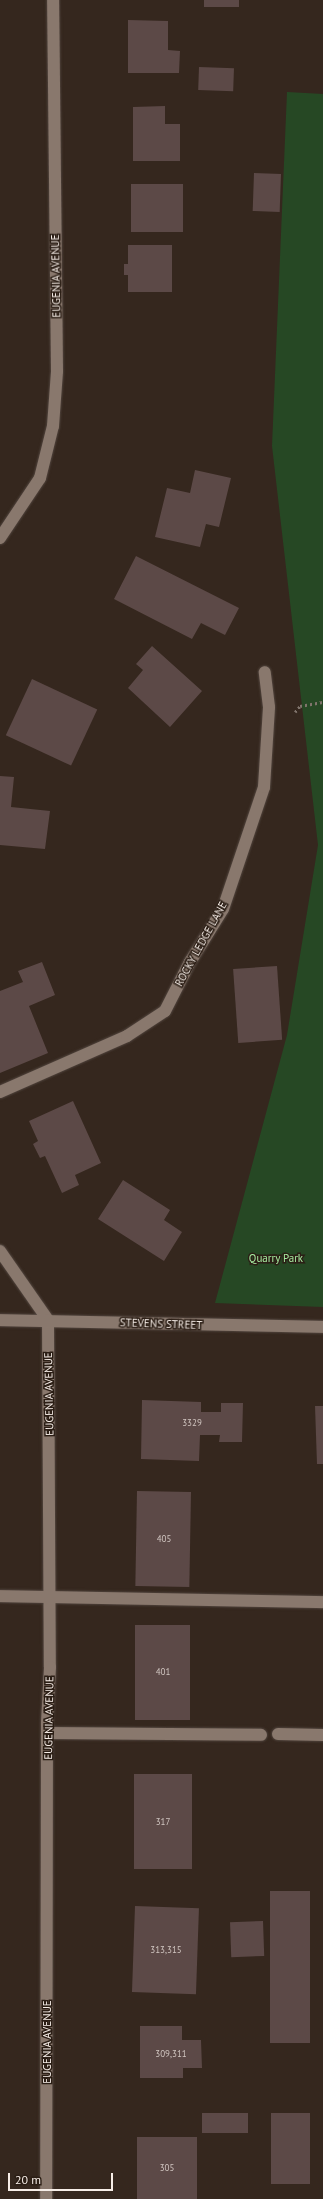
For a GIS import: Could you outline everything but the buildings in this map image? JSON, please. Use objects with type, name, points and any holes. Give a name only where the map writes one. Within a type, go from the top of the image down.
[{"type":"street","name":"EUGENIA AVENUE","points":[[1,536],[40,478],[53,426],[57,371],[53,0]]},
{"type":"street","name":"ROCKY LEDGE LANE","points":[[0,1092],[127,1036],[165,1011],[190,962],[224,909],[264,787],[269,707],[265,672]]},
{"type":"street","points":[[0,1251],[48,1320]]},
{"type":"street","name":"STEVENS STREET","points":[[0,1320],[323,1327]]},
{"type":"street","name":"EUGENIA AVENUE","points":[[46,2199],[47,1734],[50,1597],[48,1320]]},
{"type":"street","points":[[0,1596],[323,1602]]},
{"type":"street","points":[[47,1734],[261,1735]]},
{"type":"street","points":[[278,1734],[323,1735]]},
{"type":"green space","name":"Quarry Park","points":[[287,92],[323,94],[323,1307],[215,1303],[287,1035],[318,845],[272,446]]}]
